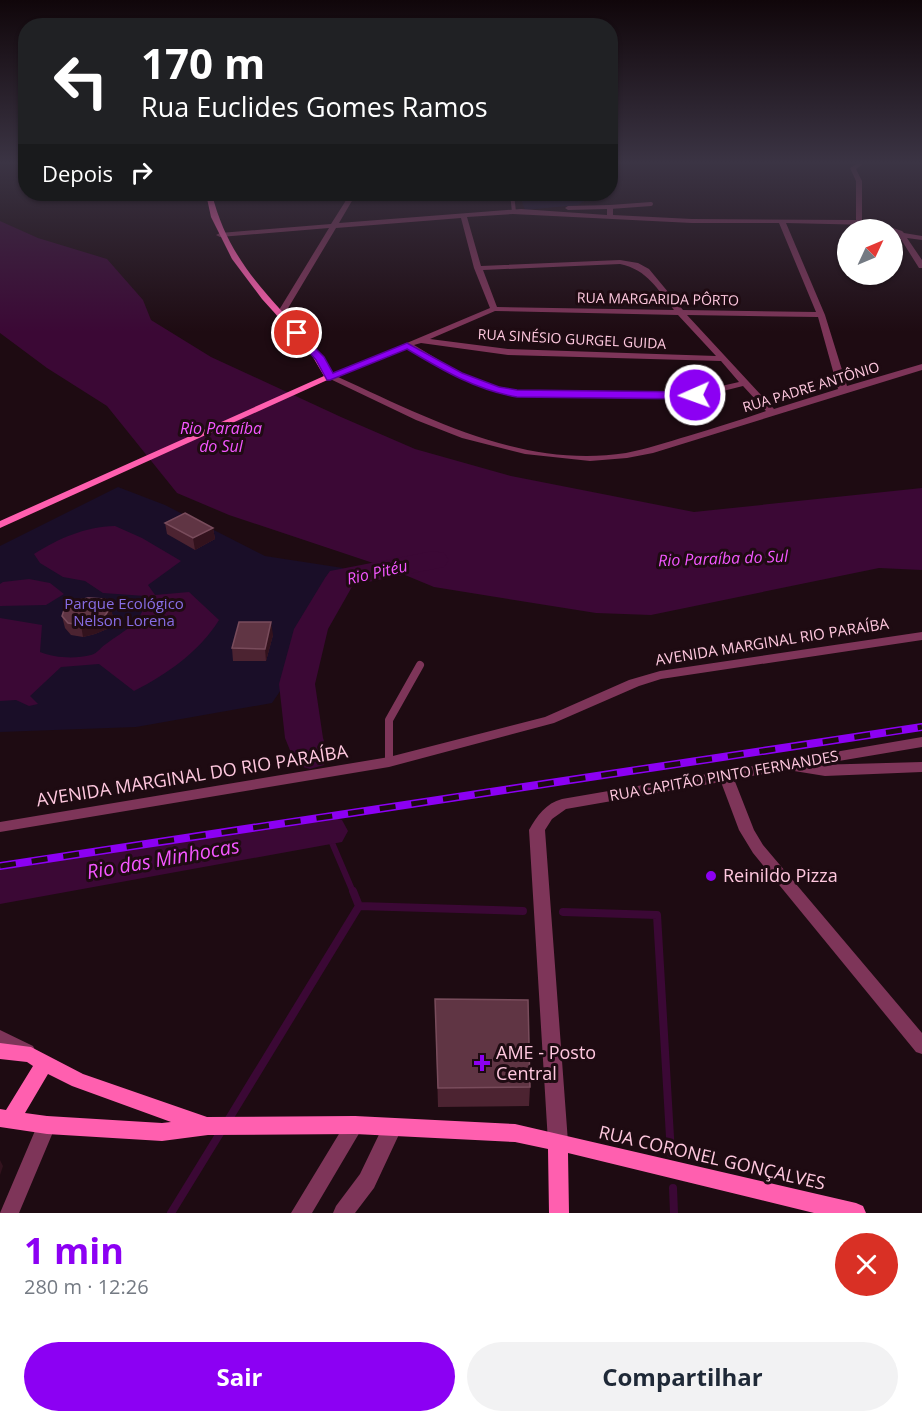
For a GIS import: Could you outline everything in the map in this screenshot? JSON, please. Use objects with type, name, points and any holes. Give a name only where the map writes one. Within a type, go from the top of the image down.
[{"type":"main road","points":[[0,525],[330,377],[320,359],[248,276],[220,235],[216,220]]},
{"type":"main road","points":[[0,1051],[37,1059],[126,1098],[208,1126]]},
{"type":"main road","points":[[37,1059],[5,1119],[47,1125],[162,1132],[208,1126]]},
{"type":"main road","name":"RUA CORONEL GONÇALVES","points":[[208,1126],[355,1125],[515,1133],[856,1213]]},
{"type":"main road","points":[[558,1143],[559,1213]]},
{"type":"street","points":[[280,315],[337,220]]},
{"type":"street","points":[[220,235],[426,220]]},
{"type":"street","points":[[330,377],[494,309],[478,268],[465,220]]},
{"type":"street","points":[[663,220],[837,221]]},
{"type":"street","points":[[782,221],[821,315],[843,389]]},
{"type":"street","points":[[903,235],[922,238]]},
{"type":"street","points":[[903,237],[922,266]]},
{"type":"street","points":[[478,268],[620,262],[635,265],[646,271],[681,314],[773,414]]},
{"type":"street","name":"RUA MARGARIDA PÔRTO","points":[[494,309],[821,315]]},
{"type":"street","name":"RUA SINÉSIO GURGEL GUIDA","points":[[420,340],[508,352],[724,359]]},
{"type":"street","points":[[407,345],[482,386],[517,393],[674,396],[695,395],[746,384]]},
{"type":"street","name":"RUA PADRE ANTÔNIO","points":[[330,377],[443,427],[474,438],[510,449],[574,458],[634,454],[773,414],[843,389],[922,367]]},
{"type":"street","name":"AVENIDA MARGINAL RIO PARAÍBA","points":[[389,762],[549,720],[634,683],[660,675],[922,636]]},
{"type":"street","name":"RUA CAPITÃO PINTO FERNANDES","points":[[558,1143],[537,830],[542,819],[562,804],[922,742]]},
{"type":"street","name":"AVENIDA MARGINAL DO RIO PARAÍBA","points":[[0,827],[389,762]]},
{"type":"street","points":[[786,765],[828,772],[922,766]]},
{"type":"street","points":[[726,776],[747,830],[758,849],[922,1046]]},
{"type":"street","points":[[0,1038],[37,1059]]},
{"type":"street","points":[[9,1213],[47,1125]]},
{"type":"street","points":[[301,1213],[355,1125]]},
{"type":"street","points":[[343,1213],[367,1181],[392,1128]]},
{"type":"lane","points":[[389,762],[388,720],[420,665]]},
{"type":"green space","name":"Parque Ecológico Nelson Lorena","points":[[118,487],[165,505],[265,556],[343,568],[323,608],[315,640],[272,703],[136,727],[0,732],[0,546]]},
{"type":"water","name":"Rio Paraíba do Sul","points":[[0,221],[38,238],[107,259],[143,300],[151,320],[211,357],[415,449],[511,476],[694,512],[922,488],[922,570],[879,568],[651,615],[596,613],[434,587],[388,568],[229,515],[177,493],[107,406],[47,368],[0,333]]},
{"type":"water","points":[[115,526],[142,538],[181,561],[148,585],[155,595],[189,592],[219,620],[192,652],[134,691],[99,664],[61,667],[30,696],[38,704],[29,706],[16,700],[0,701],[0,618],[42,625],[40,652],[58,657],[72,657],[95,653],[132,625],[141,613],[145,596],[103,593],[85,581],[63,577],[40,563],[34,554],[73,534]]},
{"type":"water","points":[[29,579],[50,583],[64,594],[46,605],[0,606],[0,584]]},
{"type":"building","points":[[185,513],[213,528],[193,538],[165,523]]},
{"type":"building","points":[[88,598],[105,599],[111,607],[104,617],[92,622],[81,625],[68,623],[62,616],[65,607],[75,601]]},
{"type":"building","points":[[239,622],[271,622],[265,649],[232,648]]},
{"type":"building","name":"AME - Posto Central","points":[[435,999],[528,1000],[530,1087],[438,1088]]},
{"type":"waterway","name":"Rio Pitéu","points":[[310,756],[304,738],[297,684],[311,629],[341,578],[433,560]]},
{"type":"waterway","points":[[327,831],[353,892]]},
{"type":"waterway","name":"Rio das Minhocas","points":[[0,887],[327,831]]},
{"type":"waterway","points":[[353,891],[359,906]]},
{"type":"waterway","points":[[227,1122],[359,906]]},
{"type":"waterway","points":[[359,906],[523,911]]},
{"type":"waterway","points":[[563,912],[657,915],[671,1154]]},
{"type":"waterway","points":[[171,1213],[222,1130]]},
{"type":"waterway","points":[[673,1188],[674,1213]]},
{"type":"railway","points":[[0,866],[922,727]]},
{"type":"place","name":"Reinildo Pizza","points":[[711,876]]},
{"type":"place","name":"AME - Posto Central","points":[[482,1063]]},
{"type":"route","points":[[297,333],[320,359],[330,377],[407,345],[458,375],[497,390],[517,393],[695,395]]}]
